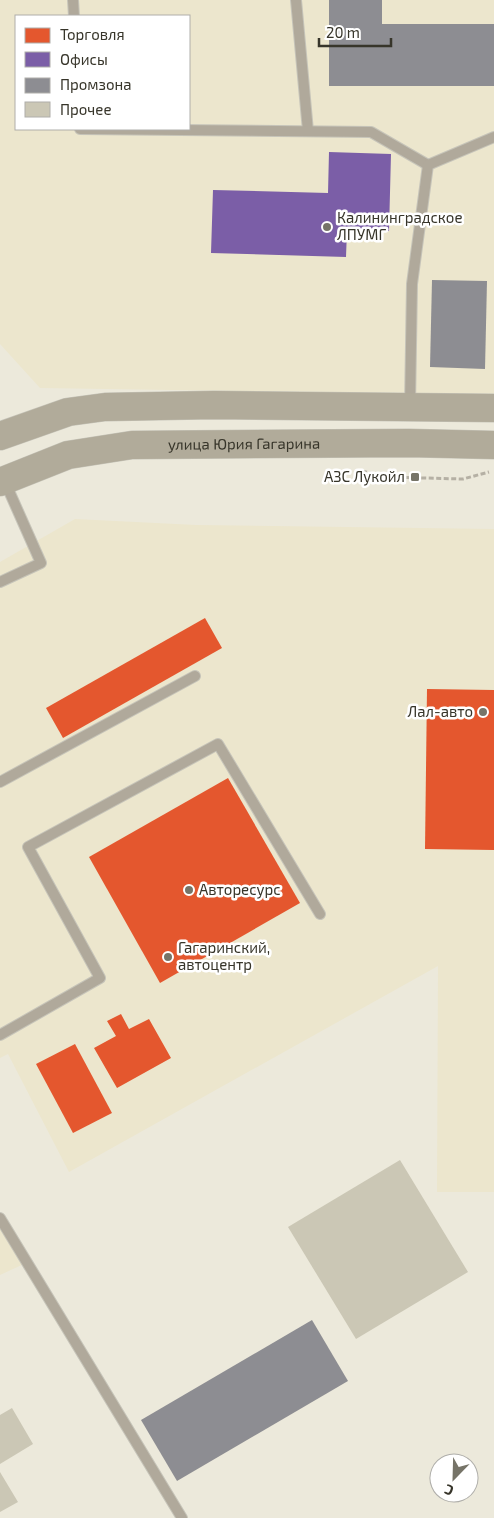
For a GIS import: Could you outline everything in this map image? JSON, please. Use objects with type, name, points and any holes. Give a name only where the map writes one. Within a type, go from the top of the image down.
[{"type":"main road","points":[[0,436],[68,412],[105,407],[214,405],[494,408]]},
{"type":"main road","name":"улица Юрия Гагарина","points":[[1,478],[68,456],[132,445],[409,443],[494,445]]},
{"type":"lane","points":[[73,0],[74,15]]},
{"type":"lane","points":[[296,0],[308,131]]},
{"type":"lane","points":[[190,130],[371,132],[428,165]]},
{"type":"lane","points":[[428,165],[494,137]]},
{"type":"lane","points":[[410,407],[412,284],[428,165]]},
{"type":"lane","points":[[0,582],[41,563],[1,478]]},
{"type":"lane","points":[[0,782],[195,676]]},
{"type":"lane","points":[[0,1035],[100,978],[28,847],[218,744],[320,914]]},
{"type":"lane","points":[[0,1218],[182,1518]]},
{"type":"shaded area","points":[[0,0],[494,0],[494,395],[40,388],[0,344]]},
{"type":"shaded area","points":[[75,519],[196,525],[494,529],[494,1192],[437,1192],[438,966],[69,1172],[8,1054],[0,1058],[0,562]]},
{"type":"shaded area","points":[[0,1218],[26,1263],[0,1275]]},
{"type":"building: Торговля","points":[[205,618],[222,648],[63,738],[46,708]]},
{"type":"building: Торговля","points":[[427,689],[494,690],[494,850],[425,849]]},
{"type":"building: Торговля","points":[[228,778],[300,903],[160,983],[89,857]]},
{"type":"building: Торговля","points":[[121,1014],[129,1029],[149,1019],[171,1058],[117,1088],[94,1048],[116,1036],[107,1021]]},
{"type":"building: Торговля","points":[[75,1044],[112,1113],[73,1133],[36,1064]]},
{"type":"building: Офисы","points":[[329,152],[391,154],[389,231],[347,230],[346,257],[211,253],[213,190],[328,193]]},
{"type":"building: Промзона","points":[[329,0],[382,0],[382,24],[494,24],[494,86],[329,86]]},
{"type":"building: Промзона","points":[[432,280],[487,281],[485,369],[430,367]]},
{"type":"building: Промзона","points":[[312,1320],[348,1381],[177,1481],[141,1420]]},
{"type":"building: Прочее","points":[[400,1160],[468,1272],[356,1339],[288,1227]]},
{"type":"building: Прочее","points":[[12,1408],[33,1444],[0,1464],[0,1415]]},
{"type":"building: Прочее","points":[[0,1472],[18,1502],[0,1512]]},
{"type":"place","name":"Калининградское ЛПУМГ","points":[[327,227]]},
{"type":"place","name":"АЗС Лукойл","points":[[415,477]]},
{"type":"place","name":"Лал-авто","points":[[483,712]]},
{"type":"place","name":"Авторесурс","points":[[189,890]]},
{"type":"place","name":"Гагаринский, автоцентр","points":[[168,957]]}]
